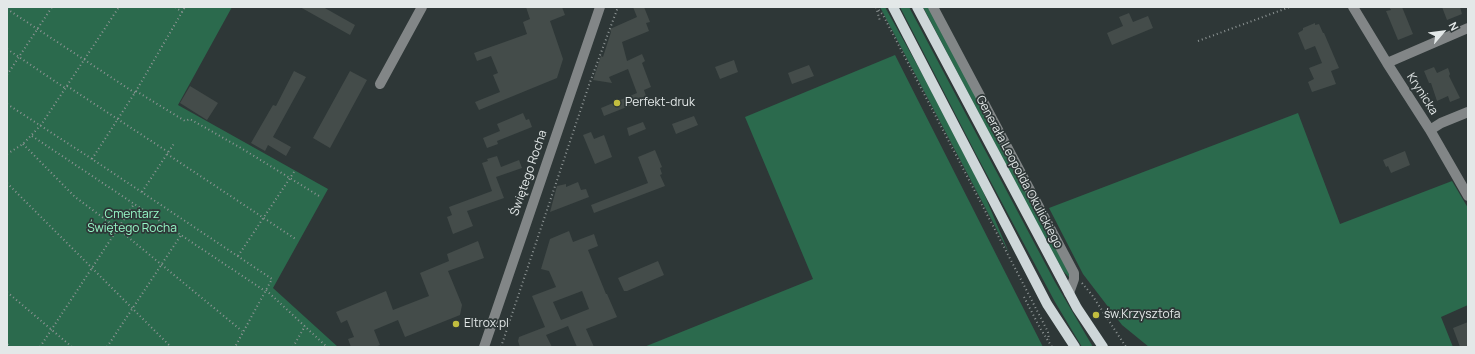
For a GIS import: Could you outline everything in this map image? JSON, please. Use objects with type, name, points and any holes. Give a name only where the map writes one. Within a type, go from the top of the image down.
[{"type":"main road","points":[[893,7],[1054,316],[1066,347]]},
{"type":"main road","name":"Generała Leopolda Okulickiego","points":[[917,7],[1077,308],[1103,347]]},
{"type":"main road","points":[[1054,316],[1075,347]]},
{"type":"street","points":[[380,84],[422,7]]},
{"type":"street","name":"Świętego Rocha","points":[[484,347],[600,7]]},
{"type":"street","points":[[933,7],[1074,273],[1074,279],[1069,293]]},
{"type":"street","name":"Krynicka","points":[[1353,7],[1430,130],[1468,196]]},
{"type":"street","points":[[1387,63],[1468,28]]},
{"type":"street","points":[[1430,130],[1468,112]]},
{"type":"path","points":[[7,75],[52,7]]},
{"type":"path","points":[[7,154],[23,144],[41,125],[119,7]]},
{"type":"path","points":[[175,7],[182,12]]},
{"type":"path","points":[[92,159],[135,92],[185,7]]},
{"type":"path","points":[[501,347],[589,85],[618,7]]},
{"type":"path","points":[[876,7],[880,21]]},
{"type":"path","points":[[876,7],[883,15],[1029,295],[1048,332],[1052,347]]},
{"type":"path","points":[[1198,42],[1290,7]]},
{"type":"path","points":[[7,9],[135,92],[185,121],[190,119],[319,196]]},
{"type":"path","points":[[7,49],[118,118],[297,240]]},
{"type":"path","points":[[7,104],[41,125],[272,279],[234,347]]},
{"type":"path","points":[[32,136],[265,291],[328,347]]},
{"type":"path","points":[[142,192],[175,142]]},
{"type":"path","points":[[23,144],[75,197],[117,228],[243,332]]},
{"type":"path","points":[[238,256],[294,172]]},
{"type":"path","points":[[7,183],[171,347]]},
{"type":"path","points":[[40,347],[134,204]]},
{"type":"path","points":[[107,347],[181,235]]},
{"type":"path","points":[[1074,273],[1092,295],[1126,347]]},
{"type":"path","points":[[7,292],[72,347]]},
{"type":"path","points":[[1024,297],[1044,334],[1049,340]]},
{"type":"path","points":[[293,347],[305,326]]},
{"type":"path","points":[[7,340],[8,347]]},
{"type":"green space","name":"Cmentarz Świętego Rocha","points":[[7,7],[232,7],[178,105],[328,189],[273,288],[338,347],[7,347]]},
{"type":"green space","points":[[880,7],[885,7],[925,79],[982,189],[1009,253]]},
{"type":"green space","points":[[900,7],[909,7],[1055,282],[1093,347],[1082,347],[1055,302]]},
{"type":"green space","points":[[923,7],[929,7],[1069,273],[1069,277],[1063,271],[1032,214]]},
{"type":"green space","points":[[895,55],[1043,347],[644,347],[813,279],[745,117]]},
{"type":"green space","points":[[1298,113],[1340,224],[1452,181],[1468,208],[1468,305],[1441,317],[1453,347],[1149,347],[1122,325],[1083,274],[1049,208]]},
{"type":"building","points":[[300,7],[323,7],[355,25],[350,35]]},
{"type":"building","points":[[526,7],[562,7],[565,15],[550,21],[563,59],[557,78],[479,110],[475,102],[500,92],[493,75],[498,73],[491,56],[477,61],[474,53],[527,34],[523,22],[530,19]]},
{"type":"building","points":[[633,7],[644,7],[650,22],[646,23],[649,31],[622,42],[627,61],[642,54],[645,61],[642,63],[651,87],[644,90],[647,99],[604,116],[601,108],[637,93],[628,69],[609,77],[612,83],[593,80],[601,56],[603,57],[611,32],[610,29],[637,17]]},
{"type":"building","points":[[1389,7],[1402,7],[1413,34],[1398,40],[1386,11],[1391,10]]},
{"type":"building","points":[[1442,7],[1460,7],[1462,14],[1447,20]]},
{"type":"building","points":[[1129,13],[1133,22],[1148,16],[1153,28],[1112,45],[1107,33],[1123,26],[1119,17]]},
{"type":"building","points":[[1315,23],[1315,25],[1319,24],[1324,33],[1339,68],[1331,71],[1336,84],[1312,92],[1308,82],[1314,79],[1309,68],[1322,63],[1315,46],[1305,50],[1298,33],[1303,30],[1303,28]]},
{"type":"building","points":[[734,60],[738,72],[720,79],[715,67]]},
{"type":"building","points":[[809,65],[814,76],[792,84],[788,73]]},
{"type":"building","points":[[1434,67],[1437,73],[1448,68],[1450,74],[1449,76],[1460,98],[1450,102],[1448,96],[1437,101],[1431,83],[1429,83],[1424,71]]},
{"type":"building","points":[[294,71],[306,77],[273,137],[291,147],[286,156],[268,145],[265,151],[251,143],[273,105],[276,106]]},
{"type":"building","points":[[350,71],[367,80],[330,148],[313,138]]},
{"type":"building","points":[[190,86],[218,103],[207,120],[180,103]]},
{"type":"building","points":[[523,113],[526,120],[529,119],[532,127],[497,141],[498,144],[487,148],[483,138],[500,131],[497,124]]},
{"type":"building","points":[[694,116],[698,125],[676,134],[672,124]]},
{"type":"building","points":[[643,122],[646,129],[629,136],[627,128]]},
{"type":"building","points":[[591,132],[594,139],[604,135],[612,157],[595,164],[583,135]]},
{"type":"building","points":[[655,150],[662,167],[660,168],[662,174],[660,175],[665,186],[594,213],[591,205],[648,183],[638,157]]},
{"type":"building","points":[[1405,151],[1410,165],[1391,173],[1383,160]]},
{"type":"building","points":[[497,156],[501,167],[519,160],[522,168],[496,177],[504,198],[467,211],[473,226],[453,234],[447,217],[452,215],[449,207],[492,191],[482,163],[488,161],[487,159]]},
{"type":"building","points":[[578,182],[581,190],[586,189],[589,197],[550,212],[557,186],[566,184],[566,187]]},
{"type":"building","points":[[569,231],[573,242],[594,234],[598,246],[588,250],[617,317],[586,329],[594,347],[577,347],[568,326],[546,335],[552,347],[520,347],[518,341],[519,337],[545,327],[532,296],[556,287],[549,271],[541,269],[550,239]],"holes":[[[582,291],[589,309],[561,320],[553,302]]]},
{"type":"building","points":[[478,241],[484,258],[448,271],[462,305],[460,315],[405,337],[398,320],[374,330],[380,345],[375,347],[351,347],[348,339],[354,337],[347,320],[341,323],[336,312],[386,291],[393,310],[429,296],[420,273],[449,261],[447,254]]},
{"type":"building","points":[[658,261],[664,275],[624,291],[618,278]]},
{"type":"building","points":[[1468,322],[1468,347],[1460,347],[1453,328]]},
{"type":"place","name":"Perfekt-druk","points":[[617,103]]},
{"type":"place","name":"św.Krzysztofa","points":[[1096,315]]},
{"type":"place","name":"Eltrox.pl","points":[[456,324]]}]
